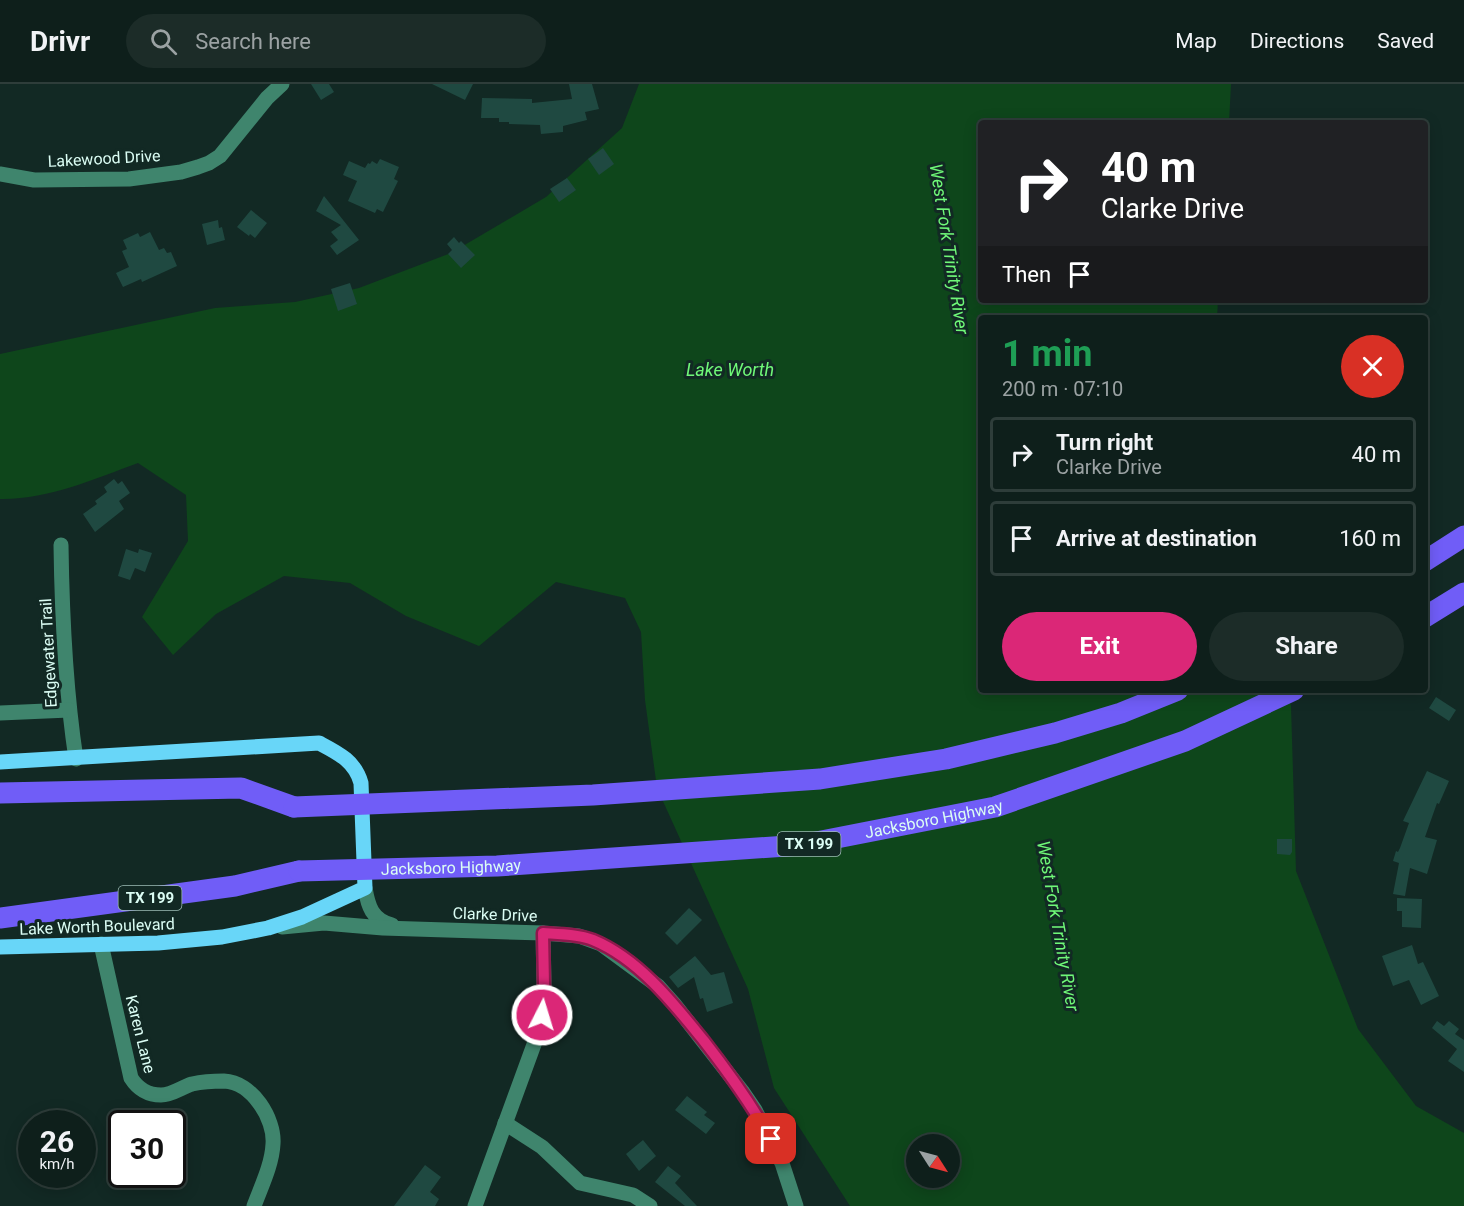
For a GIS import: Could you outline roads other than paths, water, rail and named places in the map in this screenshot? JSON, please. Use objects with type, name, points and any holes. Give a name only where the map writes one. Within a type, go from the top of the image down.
[{"type":"highway","points":[[1428,559],[1464,536]]},
{"type":"highway","points":[[1428,615],[1464,593]]},
{"type":"highway","points":[[0,793],[241,788],[294,807],[593,795],[820,779],[946,759],[1055,733],[1121,713],[1171,693]]},
{"type":"highway","name":"Jacksboro Highway","points":[[0,918],[235,886],[299,871],[497,866],[801,845],[995,807],[1185,741],[1288,693]]},
{"type":"main road","points":[[0,762],[319,742],[352,764],[359,773],[362,783],[365,888]]},
{"type":"main road","name":"Lake Worth Boulevard","points":[[0,947],[198,940],[268,928],[321,910],[365,888]]},
{"type":"street","name":"Lakewood Drive","points":[[0,174],[34,180],[129,178],[181,172],[198,167],[220,156],[267,98],[282,84]]},
{"type":"street","name":"Edgewater Trail","points":[[61,545],[63,634],[69,710],[76,759]]},
{"type":"street","points":[[0,713],[69,710]]},
{"type":"street","points":[[365,888],[368,903],[375,917],[388,924],[401,927]]},
{"type":"street","name":"Clarke Drive","points":[[268,928],[324,923],[382,928],[543,933],[579,936],[602,944],[647,976],[675,1005],[742,1091],[755,1110],[782,1163],[796,1206]]},
{"type":"street","points":[[475,1206],[540,1028],[544,985],[543,933]]},
{"type":"street","name":"Karen Lane","points":[[101,944],[131,1078],[137,1087],[143,1091],[164,1095],[192,1084],[226,1081],[257,1097],[272,1131],[274,1143],[272,1157],[254,1206]]},
{"type":"street","points":[[505,1123],[542,1147],[580,1183],[633,1195],[650,1206]]},
{"type":"water","name":"Lake Worth","points":[[639,84],[1231,84],[1229,120],[978,120],[978,303],[1218,303],[1217,315],[978,315],[978,693],[1288,693],[1291,706],[1296,871],[1358,1029],[1416,1106],[1464,1133],[1464,1206],[850,1206],[774,1088],[748,989],[657,788],[645,700],[641,632],[625,598],[556,582],[479,646],[406,616],[350,583],[284,576],[216,614],[173,655],[142,617],[188,541],[186,495],[138,463],[53,492],[0,499],[0,354],[215,308],[295,302],[359,288],[451,253],[546,197],[622,128]]},
{"type":"water label","name":"West Fork Trinity River","points":[[949,249]]},
{"type":"water label","name":"West Fork Trinity River","points":[[1058,926]]}]
